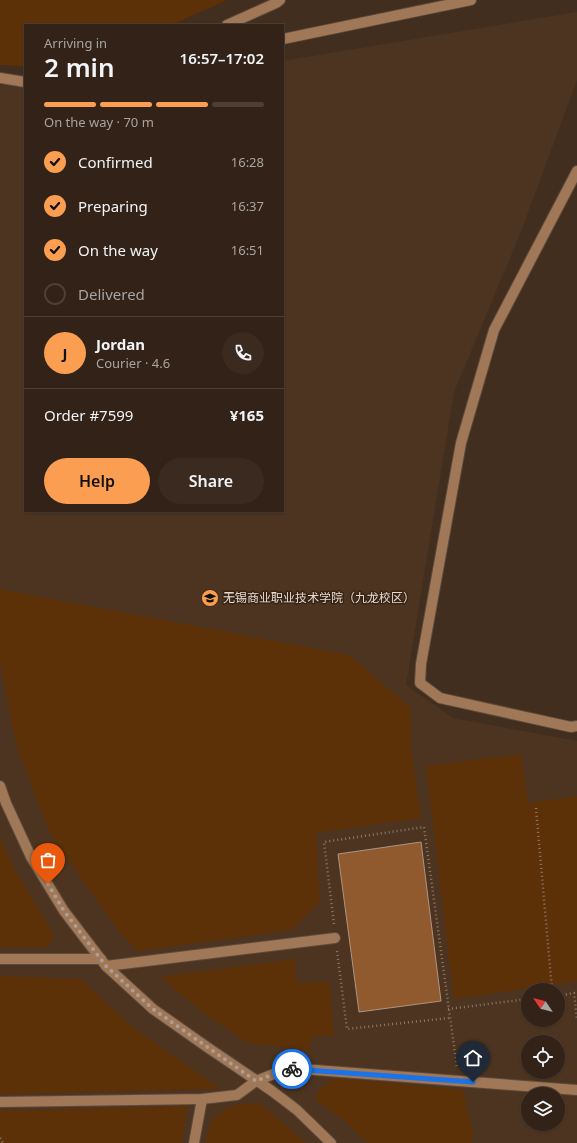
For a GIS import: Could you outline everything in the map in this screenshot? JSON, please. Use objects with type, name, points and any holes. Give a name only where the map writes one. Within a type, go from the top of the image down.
[{"type":"street","points":[[229,24],[280,0]]},
{"type":"street","points":[[284,39],[471,0]]},
{"type":"street","points":[[0,78],[24,82]]},
{"type":"street","points":[[577,171],[494,330],[461,443],[420,670],[420,683],[440,698],[571,727],[577,726]]},
{"type":"street","points":[[0,786],[6,803],[31,857],[64,911],[104,962],[153,1009],[272,1091],[297,1110],[331,1143]]},
{"type":"street","points":[[0,959],[104,962],[335,938]]},
{"type":"street","points":[[0,1102],[202,1099],[237,1095],[256,1081],[289,1068],[577,1090]]},
{"type":"street","points":[[194,1143],[202,1099]]},
{"type":"path","points":[[536,808],[551,983]]},
{"type":"path","points":[[449,1018],[347,1029],[324,842],[424,827],[449,1018],[459,1081]]},
{"type":"path","points":[[565,995],[574,994],[577,1020]]},
{"type":"path","points":[[448,1009],[521,1000]]},
{"type":"path","points":[[0,1138],[3,1143]]},
{"type":"shaded area","points":[[0,0],[227,0],[174,24],[24,24],[24,66],[0,65]]},
{"type":"shaded area","name":"无锡商业职业技术学院（九龙校区）","points":[[577,12],[577,80],[520,234],[454,392],[406,685],[453,718],[577,741],[577,1143],[0,1143],[0,85],[24,87],[24,512],[284,512],[284,61]]},
{"type":"shaded area","points":[[0,589],[349,655],[410,707],[412,757],[421,818],[316,833],[320,901],[291,930],[138,951],[122,935],[49,831],[16,745],[0,661]]},
{"type":"shaded area","points":[[521,754],[528,803],[577,796],[577,981],[563,983],[521,983],[521,989],[454,999],[426,766]]},
{"type":"shaded area","points":[[0,837],[14,868],[54,935],[48,947],[0,947]]},
{"type":"shaded area","points":[[295,959],[296,983],[329,982],[334,1036],[312,1036],[309,1050],[248,1043],[209,1017],[160,977]]},
{"type":"shaded area","points":[[0,976],[80,979],[134,1028],[221,1089],[0,1094]]},
{"type":"shaded area","points":[[335,1078],[463,1090],[473,1134],[472,1143],[367,1143],[344,1120],[316,1101],[318,1091]]},
{"type":"shaded area","points":[[259,1103],[306,1143],[206,1143],[211,1121],[225,1109],[239,1104]]},
{"type":"shaded area","points":[[187,1106],[182,1143],[0,1143],[0,1111]]},
{"type":"building","points":[[421,842],[441,1001],[359,1012],[338,854]]},
{"type":"way so far","points":[[48,884],[64,911],[106,966],[153,1009],[256,1081],[289,1068],[292,1069]]},
{"type":"place","name":"无锡商业职业技术学院（九龙校区）","points":[[210,598]]},
{"type":"route","points":[[292,1069],[473,1082]]}]
